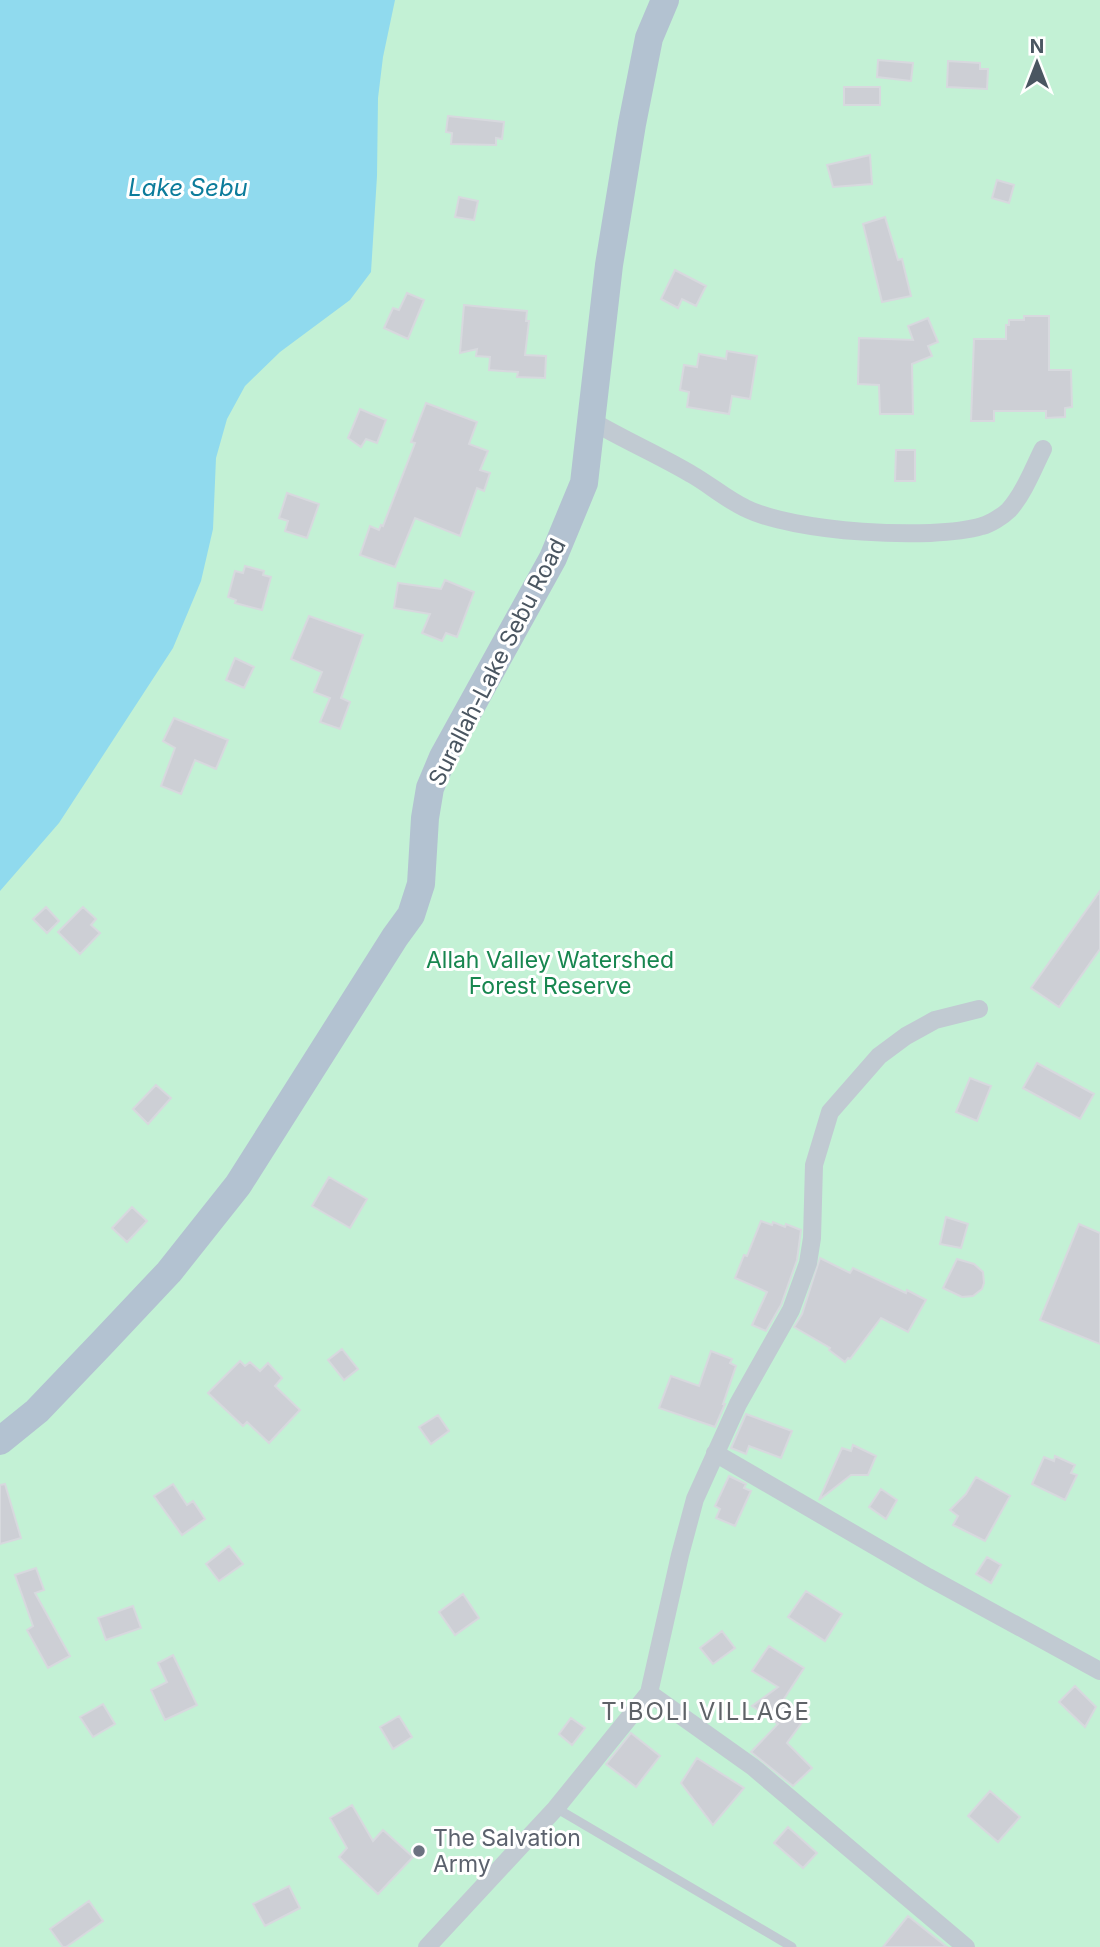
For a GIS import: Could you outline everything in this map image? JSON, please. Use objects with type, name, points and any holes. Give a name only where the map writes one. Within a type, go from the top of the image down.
[{"type":"main road","name":"Surallah-Lake Sebu Road","points":[[0,1440],[37,1411],[169,1272],[238,1185],[411,915],[421,884],[425,818],[430,788],[443,757],[553,558],[584,483],[609,265],[632,124],[649,38],[665,0]]},
{"type":"street","points":[[592,421],[692,474],[745,508],[770,518],[857,530],[923,534],[959,532],[986,526],[1008,511],[1023,490],[1044,449]]},
{"type":"street","points":[[427,1947],[556,1808],[649,1693],[695,1499],[738,1404],[791,1310],[808,1263],[812,1238],[814,1166],[830,1112],[879,1056],[906,1036],[935,1020],[979,1009]]},
{"type":"street","points":[[715,1452],[928,1577],[1100,1671]]},
{"type":"street","points":[[649,1693],[753,1767],[965,1947]]},
{"type":"lane","points":[[556,1808],[792,1947]]},
{"type":"green space","name":"Allah Valley Watershed Forest Reserve","points":[[0,0],[1100,0],[1100,1947],[0,1947]]},
{"type":"water","name":"Lake Sebu","points":[[0,0],[395,0],[378,98],[377,176],[371,272],[350,300],[280,352],[245,386],[227,419],[216,458],[213,529],[201,581],[173,648],[59,823],[0,891]]},
{"type":"building","points":[[878,60],[913,63],[911,81],[877,77]]},
{"type":"building","points":[[948,61],[980,63],[980,69],[988,69],[987,89],[947,87]]},
{"type":"building","points":[[844,87],[880,87],[880,105],[844,105]]},
{"type":"building","points":[[448,116],[504,122],[502,139],[496,138],[496,145],[451,144],[452,133],[446,132]]},
{"type":"building","points":[[870,155],[872,184],[833,187],[827,165]]},
{"type":"building","points":[[997,180],[1014,185],[1009,203],[992,198]]},
{"type":"building","points":[[459,197],[478,201],[474,220],[455,217]]},
{"type":"building","points":[[885,217],[898,260],[902,259],[911,296],[882,302],[863,224]]},
{"type":"building","points":[[675,270],[706,286],[696,306],[682,299],[678,308],[661,299]]},
{"type":"building","points":[[407,293],[424,300],[408,339],[384,328],[393,308],[399,310]]},
{"type":"building","points":[[464,305],[527,311],[526,321],[529,321],[525,355],[546,356],[545,378],[517,377],[518,372],[489,370],[490,357],[476,356],[477,349],[460,353]]},
{"type":"building","points":[[1024,316],[1049,316],[1049,370],[1071,370],[1072,407],[1065,408],[1065,417],[1046,418],[1046,411],[994,411],[994,421],[971,421],[974,339],[1006,339],[1006,325],[1009,325],[1009,320],[1024,320]]},
{"type":"building","points":[[928,318],[938,342],[928,346],[932,356],[912,364],[913,414],[880,414],[879,385],[858,384],[859,338],[913,340],[908,326]]},
{"type":"building","points":[[727,351],[757,356],[750,399],[732,396],[729,414],[687,407],[689,392],[680,390],[684,365],[697,367],[699,354],[726,359]]},
{"type":"building","points":[[426,403],[477,422],[469,444],[488,451],[480,470],[490,473],[484,491],[477,488],[460,536],[415,518],[395,567],[360,555],[370,526],[379,530],[381,525],[383,526],[415,443],[411,442]]},
{"type":"building","points":[[360,409],[386,420],[377,443],[366,439],[361,447],[348,438]]},
{"type":"building","points":[[896,450],[915,450],[915,481],[895,481]]},
{"type":"building","points":[[287,493],[319,504],[307,538],[285,531],[288,521],[279,518]]},
{"type":"building","points":[[245,566],[264,571],[263,575],[271,577],[262,610],[235,603],[236,600],[228,597],[235,571],[243,573]]},
{"type":"building","points":[[445,580],[474,592],[457,637],[446,633],[442,641],[422,633],[430,614],[394,608],[398,583],[441,589]]},
{"type":"building","points":[[309,616],[363,635],[341,698],[350,702],[340,729],[320,722],[330,698],[314,692],[322,672],[291,659]]},
{"type":"building","points":[[235,658],[254,667],[244,688],[226,680]]},
{"type":"building","points":[[174,718],[228,740],[216,769],[195,760],[181,794],[161,786],[175,748],[163,741]]},
{"type":"building","points":[[1100,891],[1100,949],[1059,1007],[1031,988]]},
{"type":"building","points":[[46,907],[59,921],[47,933],[33,919]]},
{"type":"building","points":[[83,907],[96,919],[91,925],[100,933],[80,954],[58,932]]},
{"type":"building","points":[[1037,1063],[1094,1094],[1080,1119],[1023,1088]]},
{"type":"building","points":[[970,1078],[991,1086],[977,1121],[956,1112]]},
{"type":"building","points":[[156,1085],[171,1098],[148,1124],[133,1109]]},
{"type":"building","points":[[329,1177],[367,1199],[350,1228],[312,1206]]},
{"type":"building","points":[[132,1207],[147,1221],[127,1242],[112,1228]]},
{"type":"building","points":[[946,1217],[968,1224],[961,1248],[940,1244]]},
{"type":"building","points":[[761,1221],[785,1227],[786,1224],[801,1230],[797,1260],[781,1305],[766,1331],[752,1325],[767,1292],[735,1278]]},
{"type":"building","points":[[1079,1224],[1100,1233],[1100,1344],[1040,1320]]},
{"type":"building","points":[[820,1258],[850,1273],[853,1268],[926,1300],[908,1332],[881,1318],[845,1362],[829,1350],[830,1348],[794,1327],[802,1314]]},
{"type":"building","points":[[957,1259],[974,1264],[983,1272],[982,1289],[973,1296],[962,1297],[943,1288]]},
{"type":"building","points":[[342,1349],[358,1369],[344,1380],[328,1360]]},
{"type":"building","points":[[711,1351],[732,1359],[730,1363],[736,1366],[715,1427],[659,1408],[671,1376],[699,1386]]},
{"type":"building","points":[[240,1361],[245,1366],[250,1362],[260,1371],[268,1363],[282,1378],[275,1386],[300,1410],[269,1443],[247,1422],[243,1426],[208,1393]]},
{"type":"building","points":[[746,1414],[792,1431],[781,1458],[749,1446],[746,1454],[731,1448]]},
{"type":"building","points":[[438,1415],[449,1431],[431,1444],[419,1427]]},
{"type":"building","points":[[853,1445],[876,1456],[868,1475],[851,1475],[819,1500],[842,1448],[851,1451]]},
{"type":"building","points":[[1055,1456],[1075,1465],[1071,1473],[1077,1475],[1065,1500],[1032,1484],[1044,1457],[1054,1461]]},
{"type":"building","points":[[729,1476],[746,1484],[744,1488],[751,1491],[735,1526],[716,1518],[720,1509],[715,1506]]},
{"type":"building","points":[[976,1477],[1010,1496],[985,1541],[953,1525],[958,1516],[950,1510],[966,1494]]},
{"type":"building","points":[[5,1484],[21,1538],[0,1544],[0,1485]]},
{"type":"building","points":[[173,1484],[187,1505],[193,1501],[205,1519],[182,1535],[154,1496]]},
{"type":"building","points":[[881,1489],[897,1500],[886,1519],[869,1507]]},
{"type":"building","points":[[229,1546],[243,1564],[219,1581],[206,1564]]},
{"type":"building","points":[[987,1557],[1001,1565],[991,1583],[976,1574]]},
{"type":"building","points":[[36,1568],[44,1590],[35,1593],[70,1656],[48,1668],[27,1630],[33,1626],[15,1575]]},
{"type":"building","points":[[806,1591],[842,1614],[825,1641],[788,1617]]},
{"type":"building","points":[[463,1594],[479,1618],[455,1635],[439,1612]]},
{"type":"building","points":[[133,1606],[141,1628],[106,1640],[98,1618]]},
{"type":"building","points":[[722,1631],[735,1648],[713,1664],[700,1648]]},
{"type":"building","points":[[769,1646],[804,1668],[780,1705],[803,1721],[787,1743],[812,1768],[793,1786],[751,1752],[778,1724],[752,1706],[778,1687],[752,1671]]},
{"type":"building","points":[[173,1655],[197,1705],[165,1720],[151,1690],[167,1682],[158,1663]]},
{"type":"building","points":[[1075,1686],[1096,1707],[1085,1727],[1059,1702]]},
{"type":"building","points":[[103,1704],[115,1724],[93,1737],[80,1717]]},
{"type":"building","points":[[399,1716],[412,1737],[393,1749],[380,1727]]},
{"type":"building","points":[[571,1718],[585,1728],[572,1745],[559,1734]]},
{"type":"building","points":[[631,1733],[660,1756],[636,1787],[606,1764]]},
{"type":"building","points":[[697,1758],[744,1788],[713,1825],[681,1783]]},
{"type":"building","points":[[990,1791],[1020,1817],[998,1842],[968,1816]]},
{"type":"building","points":[[352,1805],[373,1841],[383,1830],[413,1857],[378,1894],[339,1857],[347,1848],[330,1818]]},
{"type":"building","points":[[788,1827],[817,1853],[803,1868],[774,1843]]},
{"type":"building","points":[[289,1886],[300,1908],[265,1926],[253,1904]]},
{"type":"building","points":[[89,1901],[103,1921],[63,1947],[50,1929]]},
{"type":"building","points":[[908,1916],[947,1947],[883,1947]]},
{"type":"place","name":"The Salvation Army","points":[[419,1851]]},
{"type":"district","name":"T'BOLI VILLAGE","points":[[706,1711]]}]
